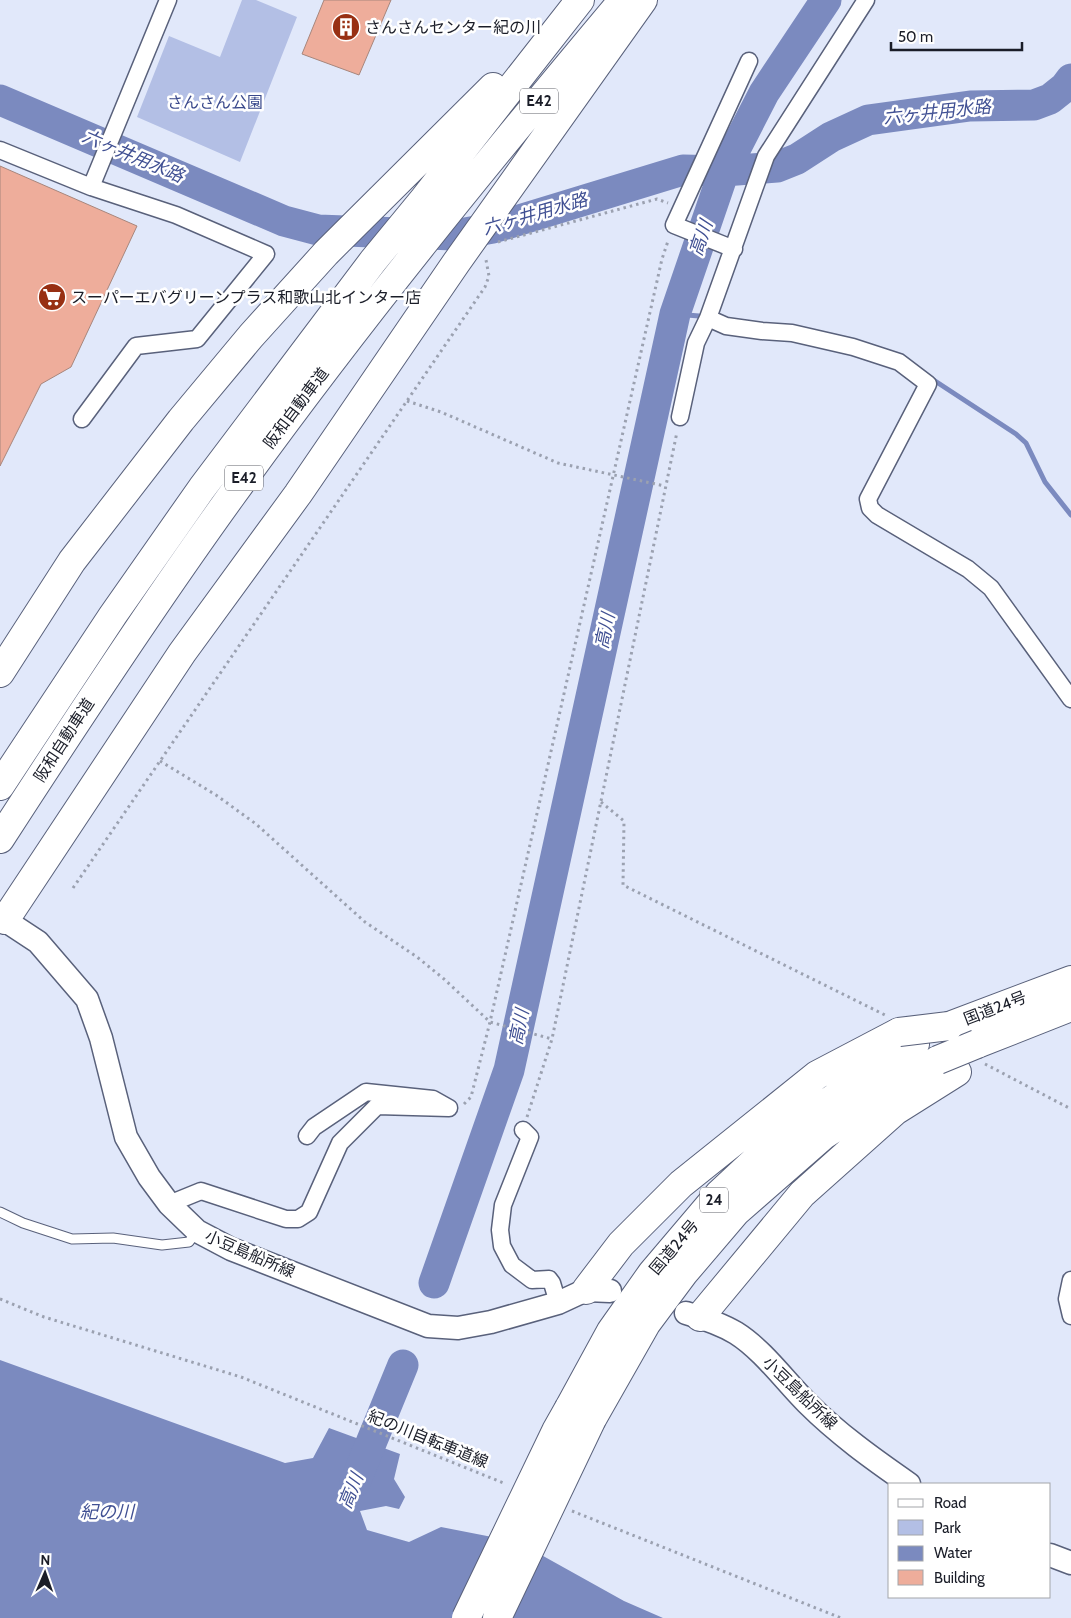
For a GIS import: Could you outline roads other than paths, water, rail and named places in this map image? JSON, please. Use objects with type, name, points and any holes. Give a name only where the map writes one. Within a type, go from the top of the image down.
[{"type":"highway","name":"阪和自動車道","points":[[0,839],[139,626],[232,494],[327,366],[456,202],[623,0]]},
{"type":"highway","points":[[2,919],[182,653],[298,494],[500,200],[644,0]]},
{"type":"highway","name":"阪和自動車道","points":[[0,786],[113,615],[202,488],[373,261],[424,199],[573,8]]},
{"type":"highway","points":[[0,673],[72,561],[182,420],[251,336],[326,253],[573,8]]},
{"type":"highway","name":"国道24号","points":[[497,1618],[612,1331],[652,1273],[719,1194],[900,1030],[949,1026],[1067,1002]]},
{"type":"highway","name":"24","points":[[693,1315],[802,1194],[894,1111],[948,1066],[983,1054],[1067,1002]]},
{"type":"highway","name":"24","points":[[598,1290],[621,1244],[681,1184],[817,1075],[900,1030]]},
{"type":"highway","name":"国道24号","points":[[466,1618],[556,1431],[580,1414],[684,1273],[736,1212],[824,1135],[948,1066]]},
{"type":"main road","name":"小豆島船所線","points":[[2,919],[38,942],[87,999],[101,1038],[126,1137],[169,1204],[197,1231],[231,1249],[428,1326],[458,1328],[491,1322],[598,1290]]},
{"type":"main road","name":"小豆島船所線","points":[[693,1315],[736,1334],[764,1357],[807,1403],[864,1453],[908,1483]]},
{"type":"main road","points":[[1051,1555],[1071,1563]]},
{"type":"street","points":[[91,187],[168,0]]},
{"type":"street","points":[[680,417],[696,343],[708,318],[728,246],[766,156],[866,0]]},
{"type":"street","points":[[728,246],[676,226],[681,209],[749,61]]},
{"type":"street","points":[[0,150],[91,187],[176,215],[266,254],[197,339],[136,346],[82,419]]},
{"type":"street","points":[[708,318],[726,326],[792,333],[853,347],[899,362],[928,384],[868,499],[870,508],[877,515],[968,569],[991,588],[1071,699]]},
{"type":"street","points":[[169,1204],[201,1191],[286,1219],[298,1219],[309,1212],[340,1143],[377,1106],[449,1108],[433,1099],[366,1092],[314,1127],[307,1136]]},
{"type":"street","points":[[523,1130],[530,1137],[504,1205],[500,1230],[502,1246],[512,1266],[532,1280],[549,1279],[558,1303]]},
{"type":"street","points":[[1071,1280],[1067,1299],[1071,1316]]},
{"type":"lane","points":[[0,1212],[23,1223],[72,1239],[113,1238],[162,1245],[189,1242],[197,1231]]},
{"type":"water","name":"紀の川","points":[[0,1360],[285,1463],[313,1458],[329,1428],[400,1454],[394,1479],[405,1497],[399,1509],[386,1506],[360,1511],[367,1530],[409,1542],[441,1527],[518,1542],[624,1601],[663,1618],[0,1618]]},
{"type":"waterway","name":"高川","points":[[434,1283],[509,1070],[675,314],[724,171],[764,93],[826,0]]},
{"type":"waterway","name":"六ヶ井用水路","points":[[0,100],[284,221],[318,230],[454,235],[493,228],[683,170],[724,171],[777,167],[797,159],[831,137],[868,120],[970,106],[1034,105],[1050,99],[1065,87],[1071,79]]},
{"type":"waterway","points":[[675,314],[699,316]]},
{"type":"waterway","points":[[932,379],[1016,434],[1026,443],[1045,482],[1071,515]]},
{"type":"waterway","name":"高川","points":[[355,1482],[403,1365]]},
{"type":"place","name":"さんさんセンター紀の川","points":[[346,27]]},
{"type":"place","name":"スーパーエバグリーンプラス和歌山北インター店","points":[[52,297]]},
{"type":"park label","name":"さんさん公園","points":[[215,102]]}]
